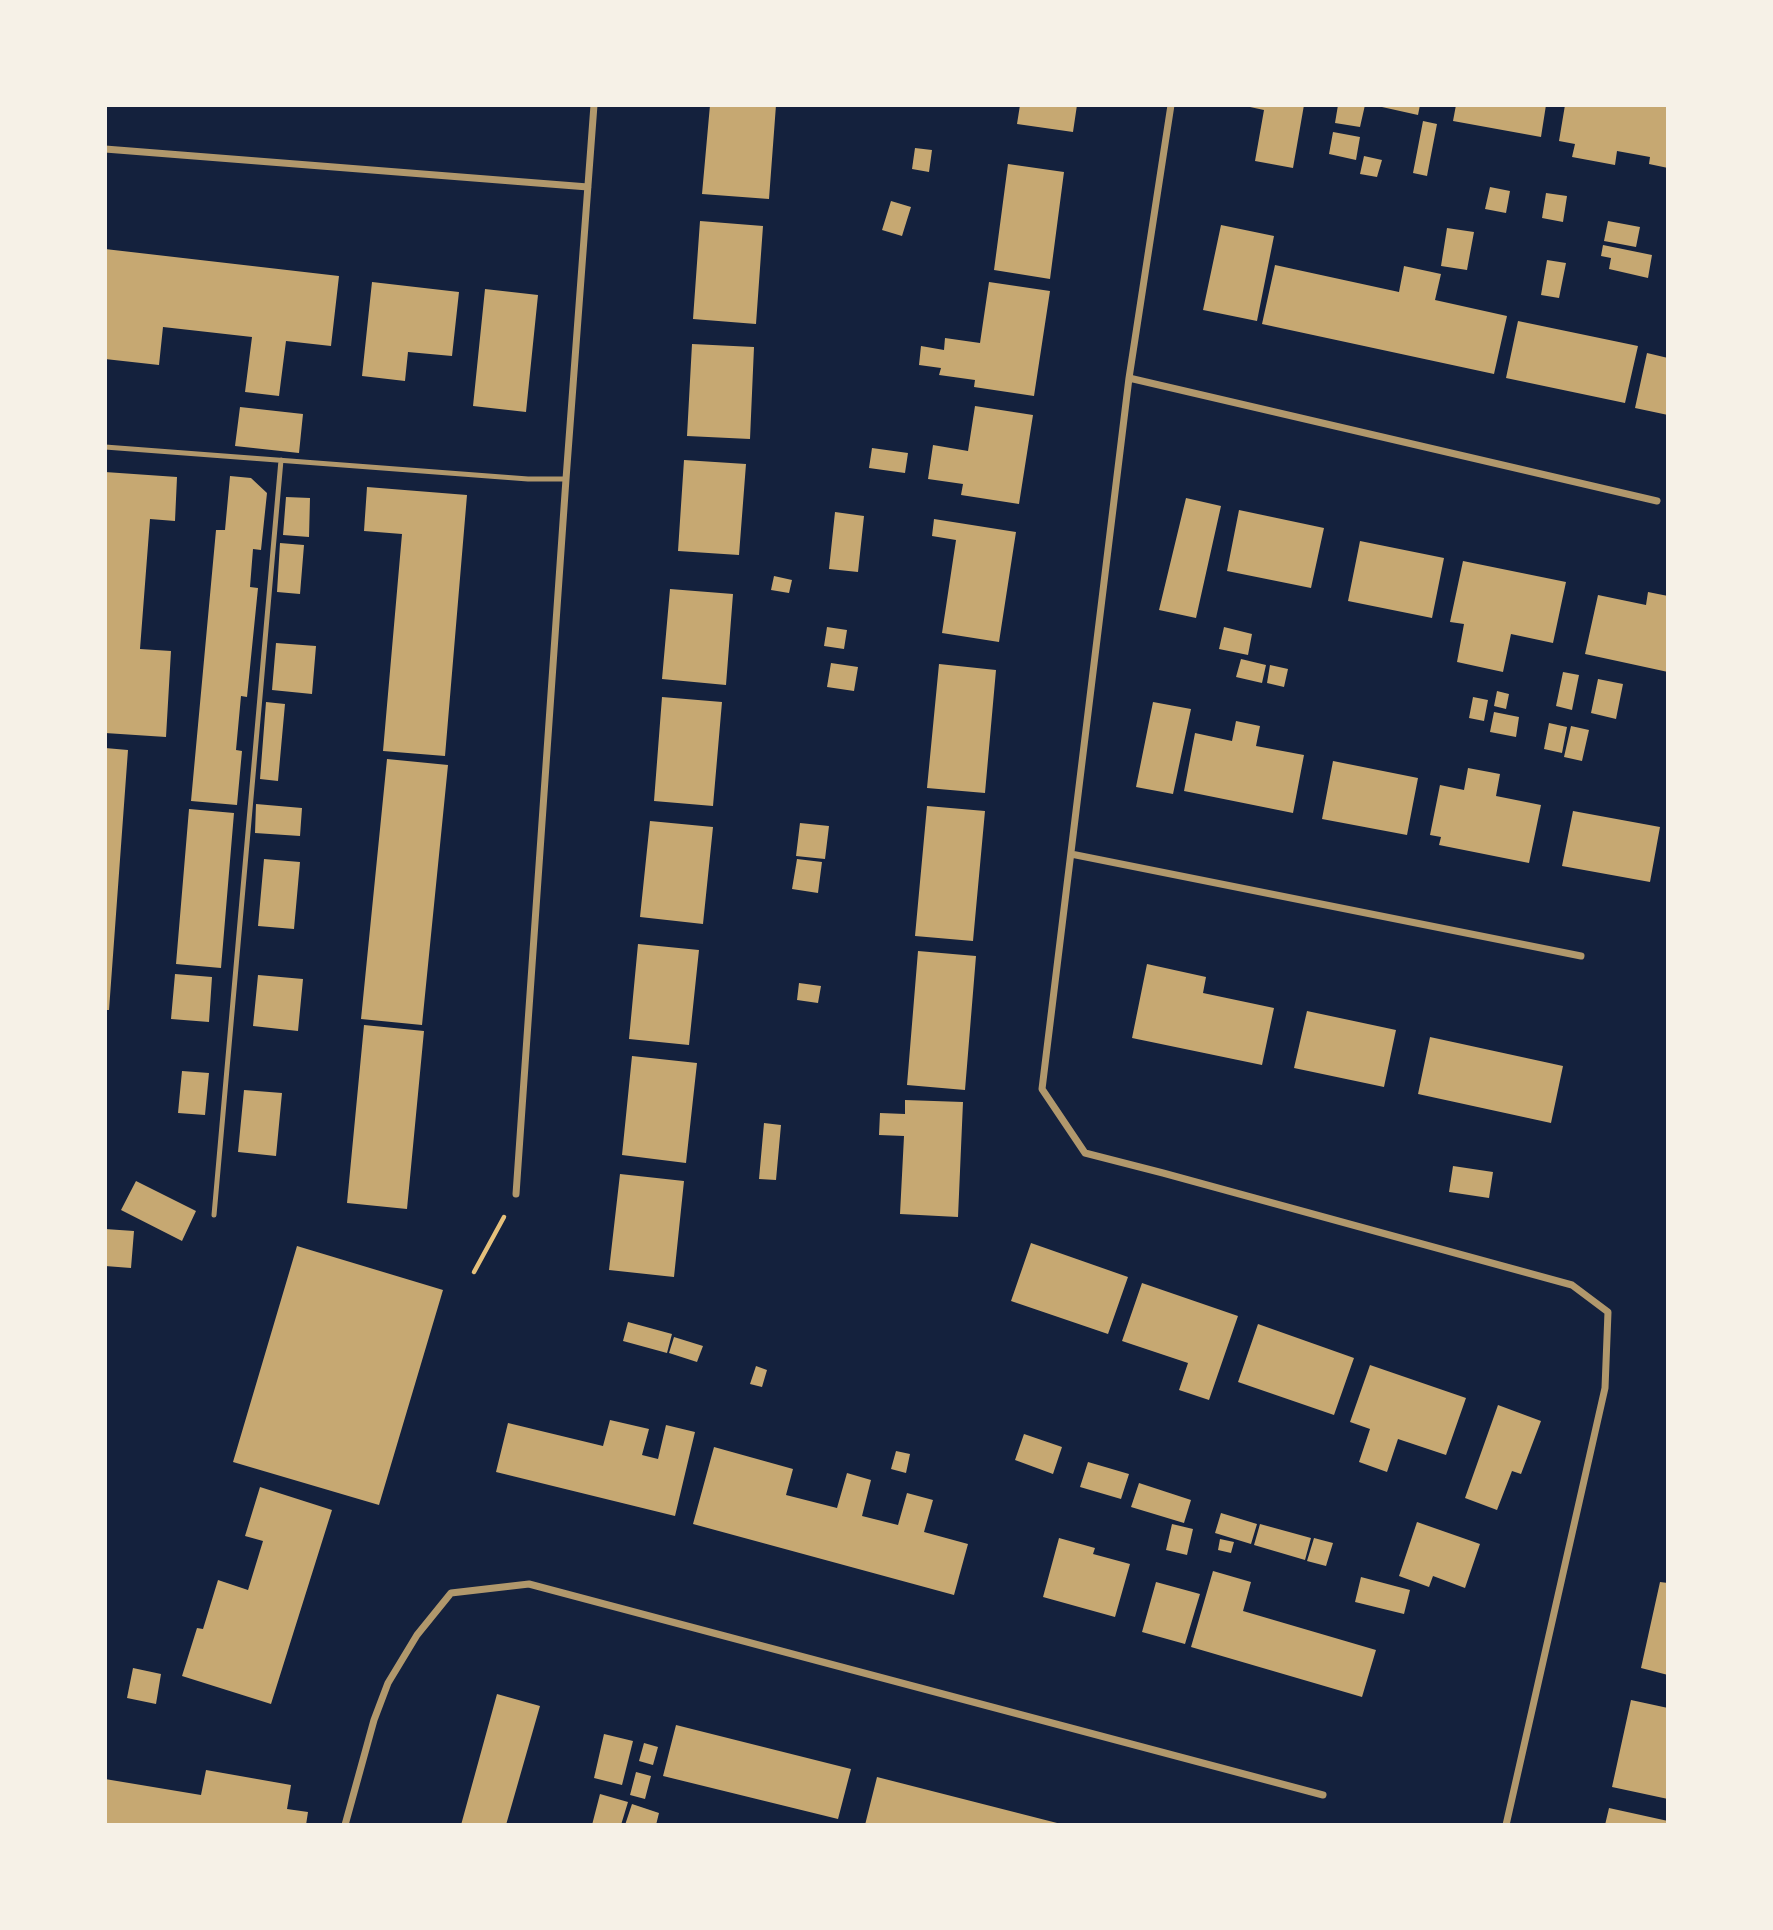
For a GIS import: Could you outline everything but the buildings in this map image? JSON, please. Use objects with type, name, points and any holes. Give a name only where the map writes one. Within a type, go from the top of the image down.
[{"type":"street","points":[[516,1194],[565,479],[594,105]]},
{"type":"street","points":[[1171,105],[1129,378],[1042,1088],[1085,1153],[1572,1285],[1608,1311],[1605,1388],[1506,1825]]},
{"type":"street","points":[[105,149],[588,187]]},
{"type":"street","points":[[1129,378],[1657,500]]},
{"type":"street","points":[[1071,854],[1581,956]]},
{"type":"street","points":[[345,1825],[374,1720],[388,1683],[417,1635],[451,1593],[529,1584],[1323,1795]]},
{"type":"lane","points":[[105,447],[514,478],[565,479]]},
{"type":"lane","points":[[215,1215],[281,460]]},
{"type":"path","points":[[474,1272],[516,1194]]}]
